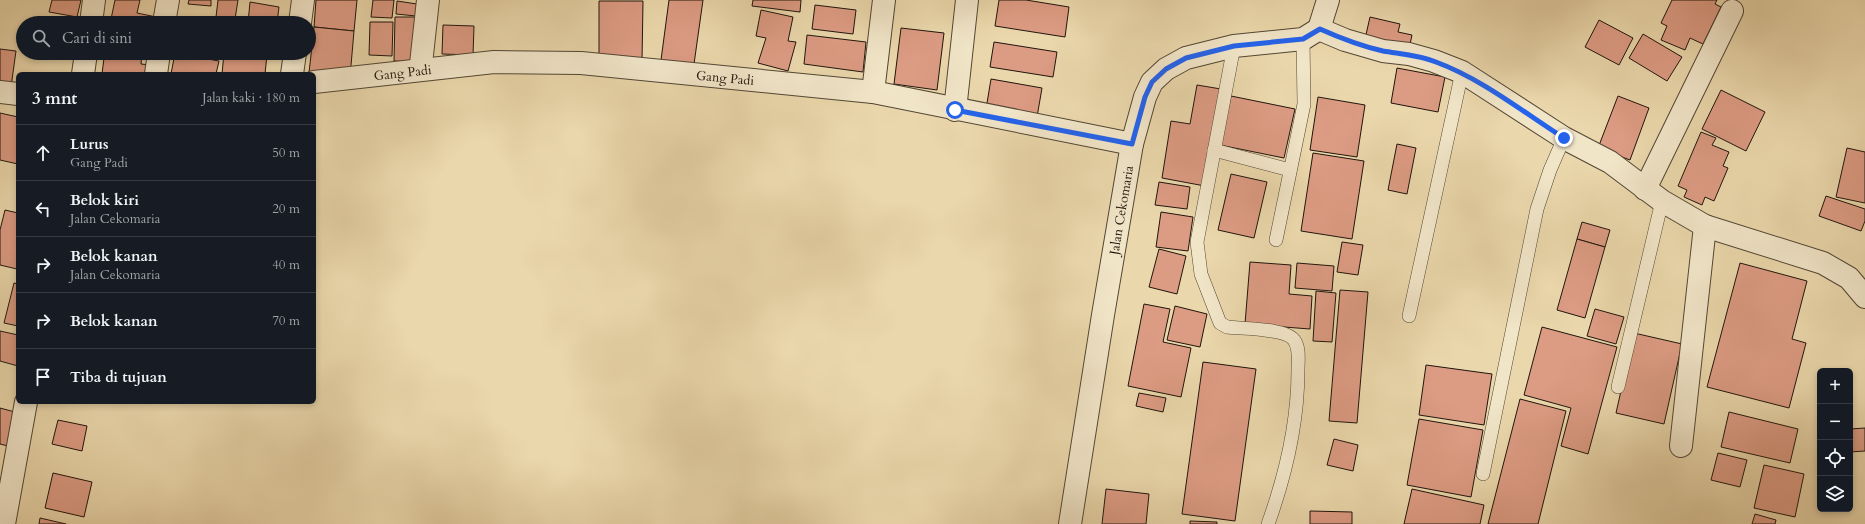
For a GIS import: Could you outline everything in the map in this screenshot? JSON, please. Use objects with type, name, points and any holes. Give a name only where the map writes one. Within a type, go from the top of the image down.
[{"type":"street","points":[[92,16],[94,0]]},
{"type":"street","points":[[165,16],[168,0]]},
{"type":"street","points":[[301,16],[303,0]]},
{"type":"street","points":[[421,64],[428,0]]},
{"type":"street","points":[[873,92],[884,0]]},
{"type":"street","points":[[955,110],[967,0]]},
{"type":"street","points":[[1328,0],[1311,34],[1422,57],[1462,72],[1564,138],[1610,162],[1653,195],[1705,226],[1822,264],[1849,278],[1865,297]]},
{"type":"street","points":[[1653,195],[1732,11]]},
{"type":"street","name":"Jalan Cekomaria","points":[[1070,524],[1132,144],[1145,97],[1152,82],[1166,69],[1186,58],[1234,46],[1311,34]]},
{"type":"street","points":[[83,72],[85,60]]},
{"type":"street","points":[[156,72],[158,60]]},
{"type":"street","points":[[292,72],[295,60]]},
{"type":"street","name":"Gang Padi","points":[[316,82],[494,62],[574,63],[873,92],[955,110],[1132,144]]},
{"type":"street","points":[[0,92],[16,94]]},
{"type":"street","points":[[1681,446],[1705,226]]},
{"type":"street","points":[[4,524],[26,404]]},
{"type":"lane","points":[[1276,240],[1304,104],[1311,34]]},
{"type":"lane","points":[[1234,46],[1197,242],[1202,274],[1220,323],[1227,328],[1284,333],[1294,339],[1298,349],[1298,385],[1292,440],[1277,499],[1268,524]]},
{"type":"lane","points":[[1409,316],[1462,72]]},
{"type":"lane","points":[[1483,474],[1537,209],[1550,170],[1564,138]]},
{"type":"lane","points":[[1214,150],[1290,170]]},
{"type":"lane","points":[[1618,387],[1653,195]]},
{"type":"building","points":[[52,0],[81,0],[77,16],[49,12]]},
{"type":"building","points":[[115,0],[140,0],[137,13],[151,16],[112,16]]},
{"type":"building","points":[[189,0],[211,0],[211,6],[188,4]]},
{"type":"building","points":[[218,0],[238,0],[235,16],[216,16]]},
{"type":"building","points":[[316,0],[357,0],[354,31],[316,27]]},
{"type":"building","points":[[373,0],[394,0],[392,18],[371,17]]},
{"type":"building","points":[[669,0],[703,0],[694,64],[661,60]]},
{"type":"building","points":[[753,0],[801,0],[800,12],[752,6]]},
{"type":"building","points":[[999,0],[1026,0],[1069,7],[1065,37],[995,26]]},
{"type":"building","points":[[1672,0],[1717,0],[1715,4],[1721,7],[1703,44],[1690,38],[1685,50],[1661,40],[1667,26],[1661,23]]},
{"type":"building","points":[[397,1],[417,4],[416,16],[396,14]]},
{"type":"building","points":[[599,1],[643,1],[642,61],[599,61]]},
{"type":"building","points":[[250,2],[279,7],[278,16],[249,16]]},
{"type":"building","points":[[815,5],[856,10],[853,34],[812,29]]},
{"type":"building","points":[[761,10],[793,17],[788,41],[796,42],[788,71],[758,63],[766,38],[756,36]]},
{"type":"building","points":[[395,17],[416,17],[414,62],[394,61]]},
{"type":"building","points":[[1370,17],[1400,24],[1398,32],[1412,35],[1409,49],[1365,39]]},
{"type":"building","points":[[1599,20],[1633,38],[1619,65],[1585,47]]},
{"type":"building","points":[[370,22],[393,22],[392,56],[369,55]]},
{"type":"building","points":[[443,25],[474,26],[473,55],[442,54]]},
{"type":"building","points":[[316,27],[354,31],[350,77],[309,72],[310,60],[316,60]]},
{"type":"building","points":[[901,28],[944,33],[937,90],[894,84]]},
{"type":"building","points":[[1643,34],[1682,57],[1667,81],[1629,58]]},
{"type":"building","points":[[807,35],[866,42],[863,72],[804,64]]},
{"type":"building","points":[[994,42],[1057,52],[1053,77],[990,67]]},
{"type":"building","points":[[0,49],[16,51],[11,87],[0,86]]},
{"type":"building","points":[[104,60],[141,60],[141,64],[151,65],[150,72],[102,72]]},
{"type":"building","points":[[174,60],[219,61],[216,72],[171,72]]},
{"type":"building","points":[[223,60],[266,60],[265,72],[222,72]]},
{"type":"building","points":[[1397,68],[1445,77],[1438,112],[1391,103]]},
{"type":"building","points":[[991,79],[1042,88],[1037,117],[986,109]]},
{"type":"building","points":[[1197,85],[1221,89],[1205,186],[1162,178],[1171,121],[1190,124]]},
{"type":"building","points":[[1721,90],[1765,112],[1746,151],[1702,129]]},
{"type":"building","points":[[1231,96],[1295,109],[1284,158],[1220,145]]},
{"type":"building","points":[[1618,96],[1649,108],[1630,160],[1598,148]]},
{"type":"building","points":[[1318,97],[1365,105],[1357,157],[1310,150]]},
{"type":"building","points":[[0,113],[16,117],[16,164],[0,160]]},
{"type":"building","points":[[1701,132],[1716,138],[1712,145],[1729,152],[1723,166],[1728,168],[1714,201],[1705,197],[1702,205],[1684,197],[1687,190],[1678,186]]},
{"type":"building","points":[[1397,144],[1416,148],[1407,194],[1388,190]]},
{"type":"building","points":[[1847,148],[1865,152],[1865,203],[1836,197]]},
{"type":"building","points":[[1313,153],[1364,161],[1352,239],[1301,231]]},
{"type":"building","points":[[1231,174],[1267,182],[1254,238],[1218,230]]},
{"type":"building","points":[[1159,182],[1190,187],[1187,209],[1155,205]]},
{"type":"building","points":[[1826,196],[1865,209],[1865,221],[1861,231],[1819,216]]},
{"type":"building","points":[[5,210],[16,213],[16,269],[0,265],[0,230]]},
{"type":"building","points":[[1161,212],[1193,217],[1188,251],[1156,247]]},
{"type":"building","points":[[1582,222],[1610,230],[1605,247],[1577,239]]},
{"type":"building","points":[[1577,239],[1605,247],[1585,318],[1557,310]]},
{"type":"building","points":[[1342,242],[1363,245],[1358,275],[1337,272]]},
{"type":"building","points":[[1159,249],[1186,256],[1177,294],[1149,287]]},
{"type":"building","points":[[1250,262],[1291,265],[1289,294],[1312,296],[1310,329],[1245,324]]},
{"type":"building","points":[[1297,263],[1334,266],[1332,291],[1295,288]]},
{"type":"building","points":[[1740,263],[1807,281],[1792,339],[1806,343],[1789,408],[1707,387]]},
{"type":"building","points":[[14,283],[16,284],[16,326],[4,323]]},
{"type":"building","points":[[1340,290],[1368,292],[1357,423],[1329,421]]},
{"type":"building","points":[[1316,291],[1336,293],[1332,342],[1313,341]]},
{"type":"building","points":[[1144,304],[1170,309],[1163,342],[1191,348],[1181,397],[1128,386]]},
{"type":"building","points":[[1175,306],[1207,314],[1200,347],[1167,340]]},
{"type":"building","points":[[1595,309],[1624,317],[1616,344],[1587,336]]},
{"type":"building","points":[[1542,327],[1617,347],[1588,454],[1561,446],[1571,408],[1524,395]]},
{"type":"building","points":[[0,331],[16,335],[16,365],[0,361]]},
{"type":"building","points":[[1634,333],[1682,344],[1664,424],[1616,413]]},
{"type":"building","points":[[1203,362],[1256,369],[1235,521],[1182,514]]},
{"type":"building","points":[[1426,365],[1492,374],[1484,425],[1419,415]]},
{"type":"building","points":[[1139,393],[1166,398],[1163,412],[1136,406]]},
{"type":"building","points":[[1520,399],[1566,411],[1538,524],[1488,524]]},
{"type":"building","points":[[0,408],[15,412],[8,446],[0,444]]},
{"type":"building","points":[[1729,412],[1798,429],[1790,463],[1721,447]]},
{"type":"building","points":[[1419,419],[1483,430],[1471,497],[1407,485]]},
{"type":"building","points":[[58,420],[87,426],[82,451],[52,444]]},
{"type":"building","points":[[1865,428],[1865,451],[1853,452],[1853,429]]},
{"type":"building","points":[[1334,439],[1358,445],[1353,471],[1327,465]]},
{"type":"building","points":[[1718,453],[1747,460],[1740,487],[1711,480]]},
{"type":"building","points":[[1764,465],[1804,474],[1795,517],[1754,508]]},
{"type":"building","points":[[53,473],[92,482],[84,517],[45,508]]},
{"type":"building","points":[[1106,489],[1149,494],[1146,524],[1102,524]]},
{"type":"building","points":[[1412,489],[1484,505],[1480,524],[1404,524]]},
{"type":"building","points":[[1310,511],[1352,512],[1352,524],[1310,524]]},
{"type":"building","points":[[1755,514],[1776,520],[1775,524],[1752,524]]},
{"type":"building","points":[[40,518],[66,524],[39,524]]},
{"type":"building","points":[[1190,521],[1217,522],[1217,524],[1190,524]]},
{"type":"route","points":[[955,110],[1132,144],[1145,97],[1152,82],[1166,69],[1186,58],[1234,46],[1303,39],[1320,29],[1344,40],[1383,50],[1409,54],[1434,61],[1462,72],[1564,138]]}]
